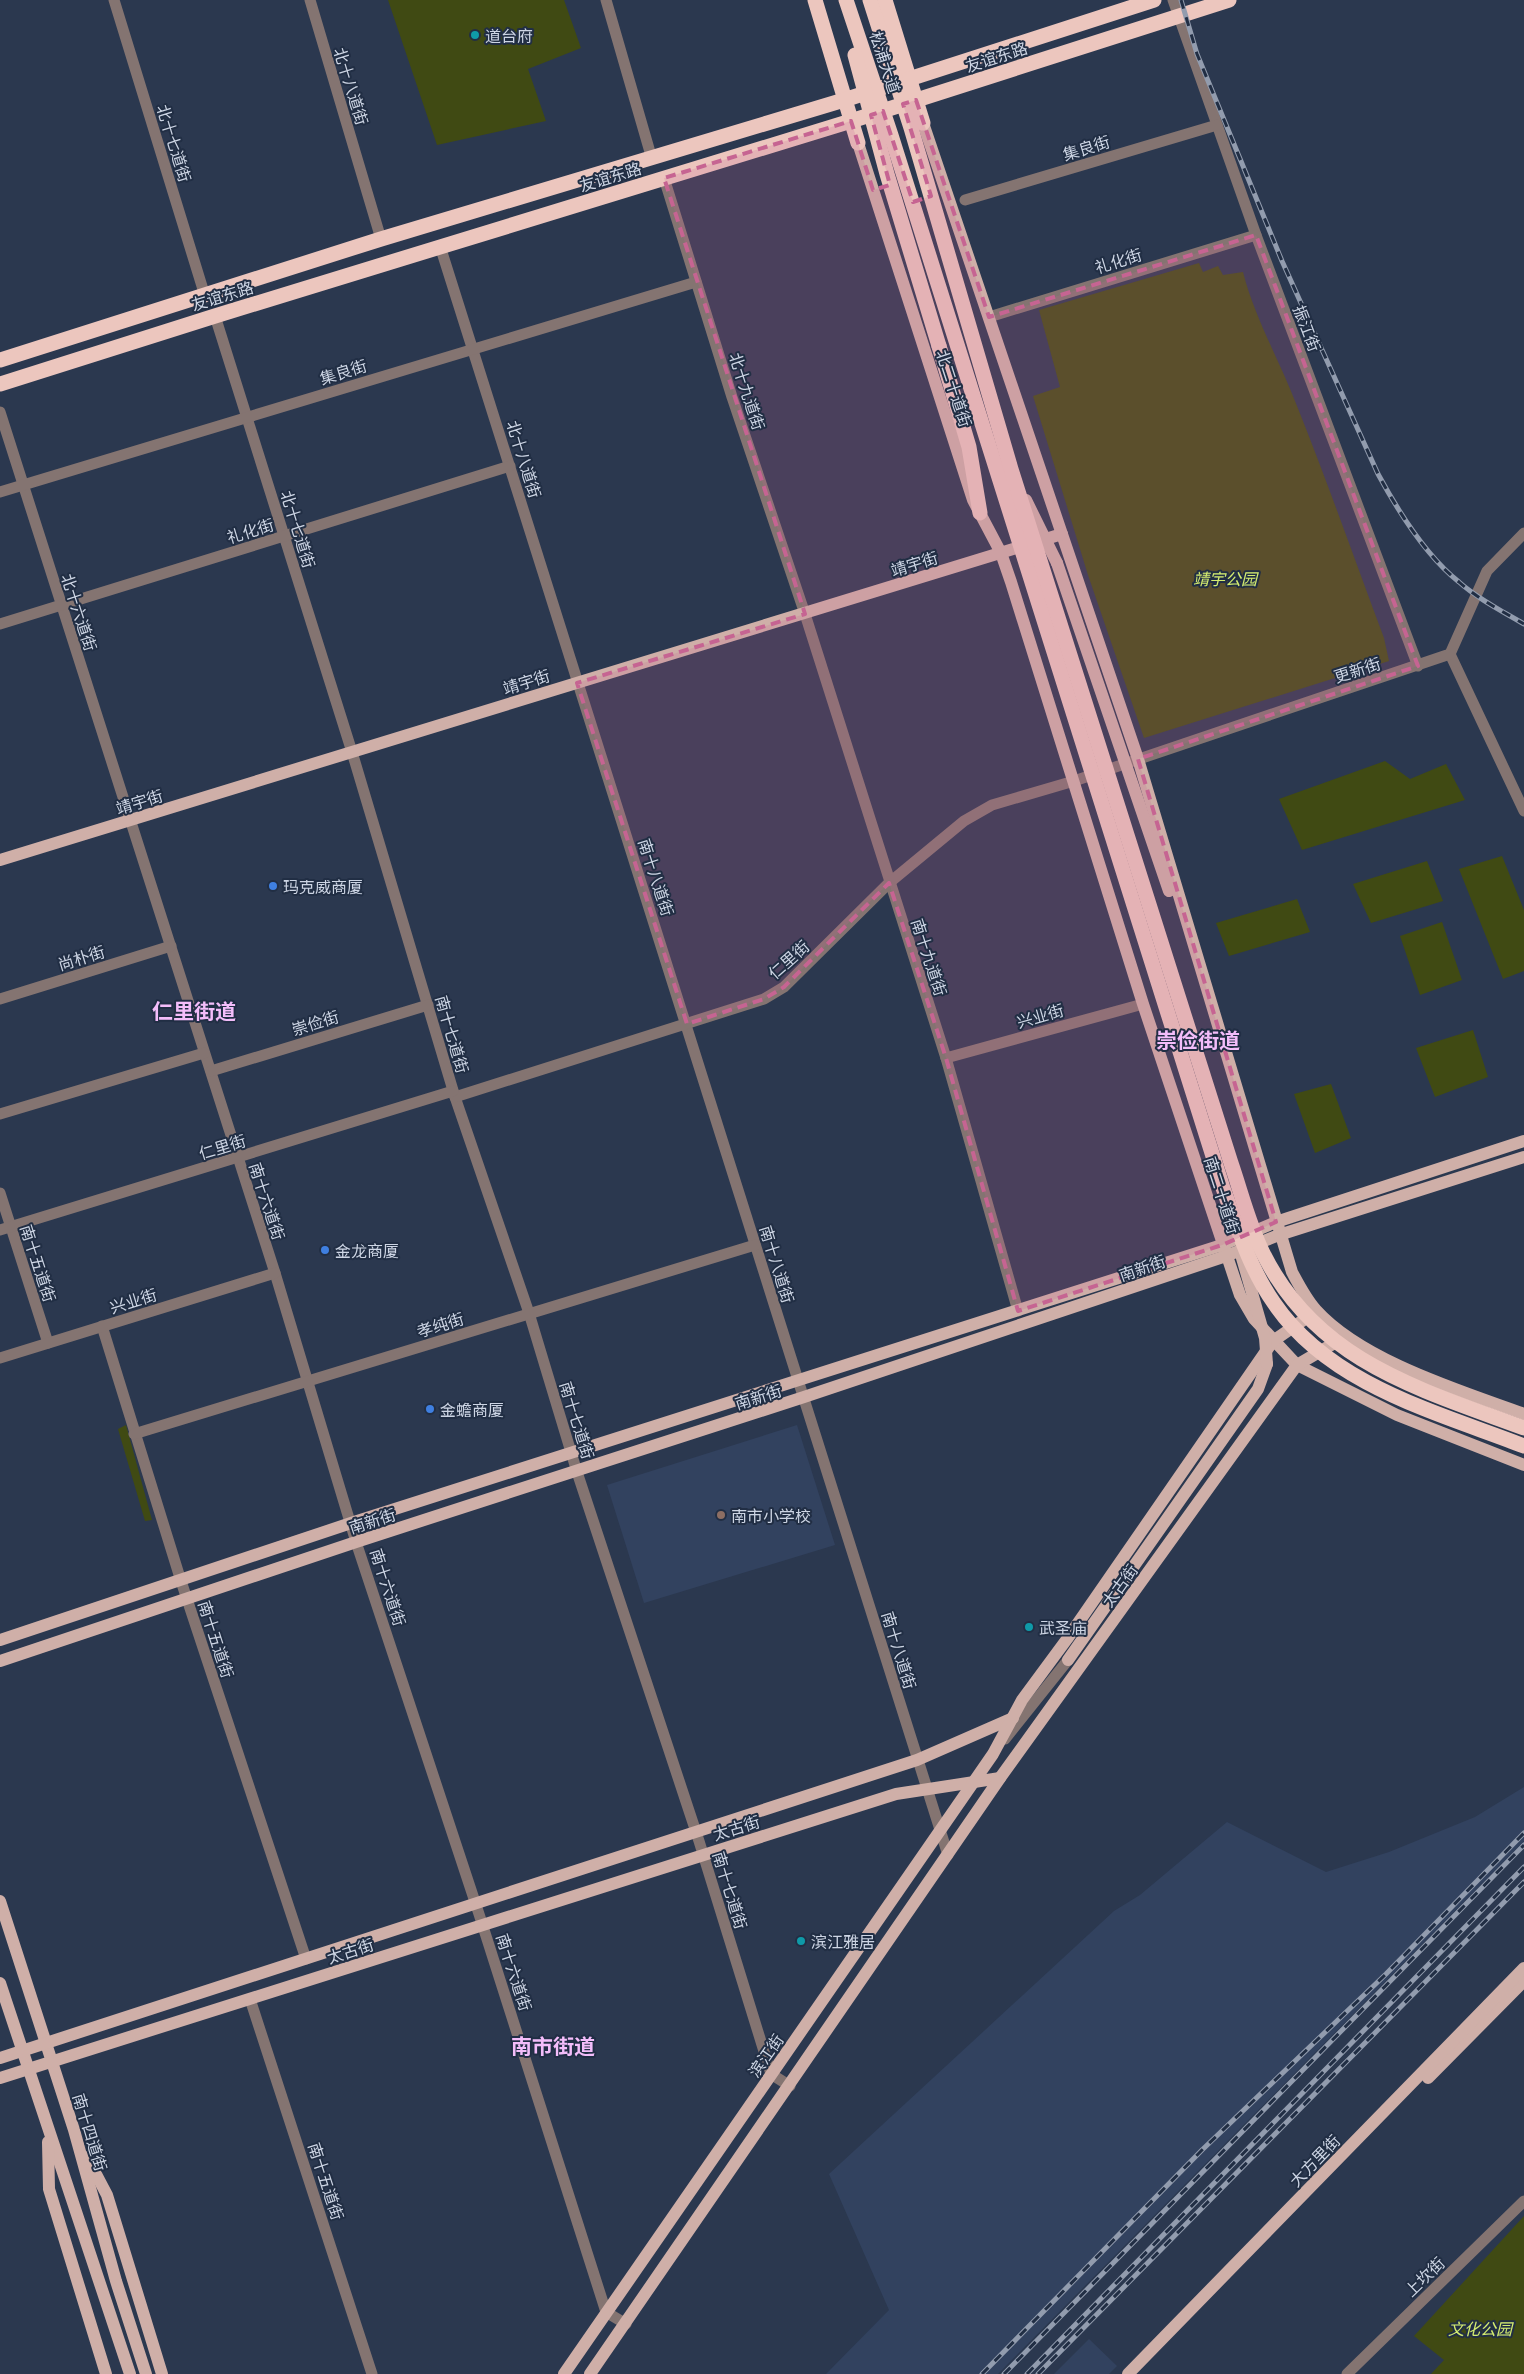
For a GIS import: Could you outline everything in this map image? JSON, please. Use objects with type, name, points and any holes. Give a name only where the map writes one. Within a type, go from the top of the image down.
[{"type":"highway","name":"北二十道街","points":[[814,0],[858,143]]},
{"type":"highway","points":[[840,0],[887,174],[969,447],[980,513]]},
{"type":"highway","name":"松浦大道","points":[[846,0],[892,135],[1223,1188],[1258,1277],[1274,1303],[1310,1344],[1330,1361],[1362,1380],[1401,1398],[1524,1446]]},
{"type":"highway","name":"松浦大道","points":[[870,0],[917,126]]},
{"type":"highway","points":[[886,0],[916,100],[917,126],[1011,469],[1231,1163],[1262,1252],[1286,1292],[1322,1332],[1343,1348],[1417,1388],[1524,1428]]},
{"type":"highway","name":"友谊东路","points":[[0,360],[381,239],[844,100],[1154,0]]},
{"type":"highway","name":"友谊东路","points":[[0,384],[440,246],[851,122],[1229,0]]},
{"type":"main road","points":[[917,126],[989,317],[1138,759],[1279,1234],[1292,1272],[1317,1311],[1346,1336],[1421,1376],[1524,1414]]},
{"type":"main road","name":"北二十道街","points":[[858,143],[973,500],[1001,553],[1074,781]]},
{"type":"main road","points":[[1011,469],[1057,563],[1238,1094]]},
{"type":"main road","name":"靖宇街","points":[[0,860],[1062,534]]},
{"type":"main road","name":"南二十道街","points":[[1074,781],[1224,1250],[1240,1295],[1254,1319],[1297,1365],[1398,1415],[1524,1465]]},
{"type":"main road","name":"南新街","points":[[0,1661],[356,1542],[804,1398],[1224,1250],[1276,1222],[1524,1141]]},
{"type":"main road","name":"南新街","points":[[0,1640],[351,1523],[797,1379],[1279,1234],[1524,1157]]},
{"type":"main road","name":"太古街","points":[[1068,1660],[1258,1389],[1267,1364],[1265,1338],[1223,1188]]},
{"type":"main road","points":[[1273,1341],[1317,1311]]},
{"type":"main road","points":[[1297,1365],[1346,1336]]},
{"type":"main road","name":"太古街","points":[[993,1754],[1022,1700],[1073,1631],[1273,1341]]},
{"type":"main road","name":"太古街","points":[[0,2078],[896,1794],[1000,1778],[1297,1365]]},
{"type":"main road","name":"太古街","points":[[0,2058],[476,1905],[917,1760],[1013,1718]]},
{"type":"main road","name":"滨江街","points":[[564,2374],[993,1754]]},
{"type":"main road","points":[[590,2374],[790,2086],[1000,1778]]},
{"type":"main road","name":"南十四道街","points":[[0,1901],[74,2130],[116,2281],[146,2374]]},
{"type":"main road","name":"大方里街","points":[[1128,2374],[1524,1968]]},
{"type":"main road","name":"大方里街","points":[[1137,2374],[1524,1981]]},
{"type":"main road","points":[[0,1983],[48,2130],[102,2285],[130,2374]]},
{"type":"main road","points":[[48,2130],[49,2189],[106,2374]]},
{"type":"main road","points":[[74,2130],[106,2195],[162,2374]]},
{"type":"street","name":"北十七道街","points":[[114,0],[205,296]]},
{"type":"street","name":"北十八道街","points":[[310,0],[381,239]]},
{"type":"street","points":[[606,0],[652,159]]},
{"type":"street","name":"振江街","points":[[1173,0],[1256,235],[1418,666]]},
{"type":"street","name":"集良街","points":[[965,200],[1217,126]]},
{"type":"street","name":"北十九道街","points":[[664,178],[696,282],[805,614]]},
{"type":"street","name":"礼化街","points":[[989,317],[1256,235]]},
{"type":"street","name":"北十八道街","points":[[440,246],[577,683]]},
{"type":"street","name":"集良街","points":[[0,492],[696,282]]},
{"type":"street","name":"北十七道街","points":[[215,316],[352,752]]},
{"type":"street","name":"北十六道街","points":[[0,412],[60,606],[131,820]]},
{"type":"street","name":"礼化街","points":[[0,624],[510,466]]},
{"type":"street","points":[[1524,533],[1487,571],[1452,649],[1524,811]]},
{"type":"street","name":"南十九道街","points":[[805,614],[889,884],[946,1058],[1018,1311]]},
{"type":"street","points":[[1452,649],[1524,798]]},
{"type":"street","name":"更新街","points":[[1125,763],[1418,666],[1452,649]]},
{"type":"street","name":"南十八道街","points":[[577,683],[687,1024],[948,1855]]},
{"type":"street","name":"南十七道街","points":[[352,752],[454,1094],[529,1314],[577,1472],[697,1833],[771,2074]]},
{"type":"street","name":"仁里街","points":[[5,1228],[687,1024],[764,998],[784,987],[889,884],[964,821],[992,806],[1125,763]]},
{"type":"street","name":"南十六道街","points":[[131,820],[275,1273],[356,1542],[476,1905],[606,2312]]},
{"type":"street","name":"尚朴街","points":[[0,1000],[171,946]]},
{"type":"street","name":"兴业街","points":[[946,1058],[1144,1004]]},
{"type":"street","name":"崇俭街","points":[[210,1071],[428,1006]]},
{"type":"street","points":[[0,1114],[204,1053]]},
{"type":"street","name":"南十五道街","points":[[0,1193],[5,1228],[48,1343]]},
{"type":"street","name":"孝纯街","points":[[134,1434],[755,1245]]},
{"type":"street","name":"兴业街","points":[[0,1358],[275,1273]]},
{"type":"street","name":"南十五道街","points":[[102,1326],[186,1598],[306,1959]]},
{"type":"street","name":"太古街","points":[[993,1754],[1068,1660]]},
{"type":"street","name":"南十五道街","points":[[250,1999],[372,2374]]},
{"type":"street","points":[[771,2074],[790,2086]]},
{"type":"street","name":"上坎街","points":[[1348,2374],[1524,2201]]},
{"type":"street","points":[[606,2312],[626,2324]]},
{"type":"highlighted area","points":[[916,100],[989,317],[1256,235],[1418,666],[1138,759],[1276,1222],[1222,1245],[1018,1311],[946,1058],[889,883],[784,987],[764,999],[687,1024],[577,683],[805,614],[664,178],[851,121],[873,190],[890,185],[871,115],[883,111],[913,202],[931,196],[903,104]]},
{"type":"shaded area","name":"南市小学校","points":[[797,1425],[835,1545],[644,1603],[607,1485]]},
{"type":"shaded area","points":[[1524,1787],[1524,1841],[998,2374],[826,2374],[889,2310],[829,2174],[1114,1911],[1140,1895],[1227,1822],[1326,1872],[1389,1852],[1475,1817]]},
{"type":"shaded area","points":[[1089,2339],[1117,2366],[1109,2374],[1054,2374]]},
{"type":"green space","points":[[388,0],[564,0],[581,48],[528,69],[546,121],[437,145]]},
{"type":"green space","name":"靖宇公园","points":[[1199,263],[1203,272],[1218,266],[1223,275],[1243,272],[1254,306],[1290,389],[1331,493],[1384,638],[1389,661],[1144,738],[1088,575],[1033,396],[1060,387],[1039,310]]},
{"type":"green space","points":[[1385,761],[1410,779],[1446,764],[1465,800],[1302,850],[1279,799]]},
{"type":"green space","points":[[1502,856],[1524,910],[1524,971],[1503,979],[1459,869]]},
{"type":"green space","points":[[1427,861],[1443,901],[1371,923],[1353,884]]},
{"type":"green space","points":[[1297,899],[1310,932],[1229,956],[1216,923]]},
{"type":"green space","points":[[1442,922],[1462,980],[1420,995],[1400,936]]},
{"type":"green space","points":[[1473,1030],[1488,1077],[1435,1097],[1416,1048]]},
{"type":"green space","points":[[1331,1084],[1351,1138],[1315,1153],[1294,1094]]},
{"type":"green space","points":[[126,1425],[152,1520],[145,1521],[118,1429]]},
{"type":"green space","name":"文化公园","points":[[1524,2216],[1524,2374],[1431,2374],[1444,2360],[1414,2336]]},
{"type":"railway","points":[[1181,0],[1197,54],[1282,261],[1378,474],[1394,503],[1435,559],[1474,594],[1524,624]]},
{"type":"railway","points":[[982,2374],[1202,2150],[1386,1974],[1524,1833]]},
{"type":"railway","points":[[1004,2374],[1524,1845]]},
{"type":"railway","points":[[1027,2374],[1524,1867]]},
{"type":"railway","points":[[1038,2374],[1524,1882]]},
{"type":"place","name":"道台府","points":[[475,35]]},
{"type":"place","name":"玛克威商厦","points":[[273,886]]},
{"type":"place","name":"金龙商厦","points":[[325,1250]]},
{"type":"place","name":"金蟾商厦","points":[[430,1409]]},
{"type":"place","name":"南市小学校","points":[[721,1515]]},
{"type":"place","name":"武圣庙","points":[[1029,1627]]},
{"type":"place","name":"滨江雅居","points":[[801,1941]]},
{"type":"district","name":"仁里街道","points":[[194,1009]]},
{"type":"district","name":"崇俭街道","points":[[1198,1038]]},
{"type":"district","name":"南市街道","points":[[553,2044]]}]
